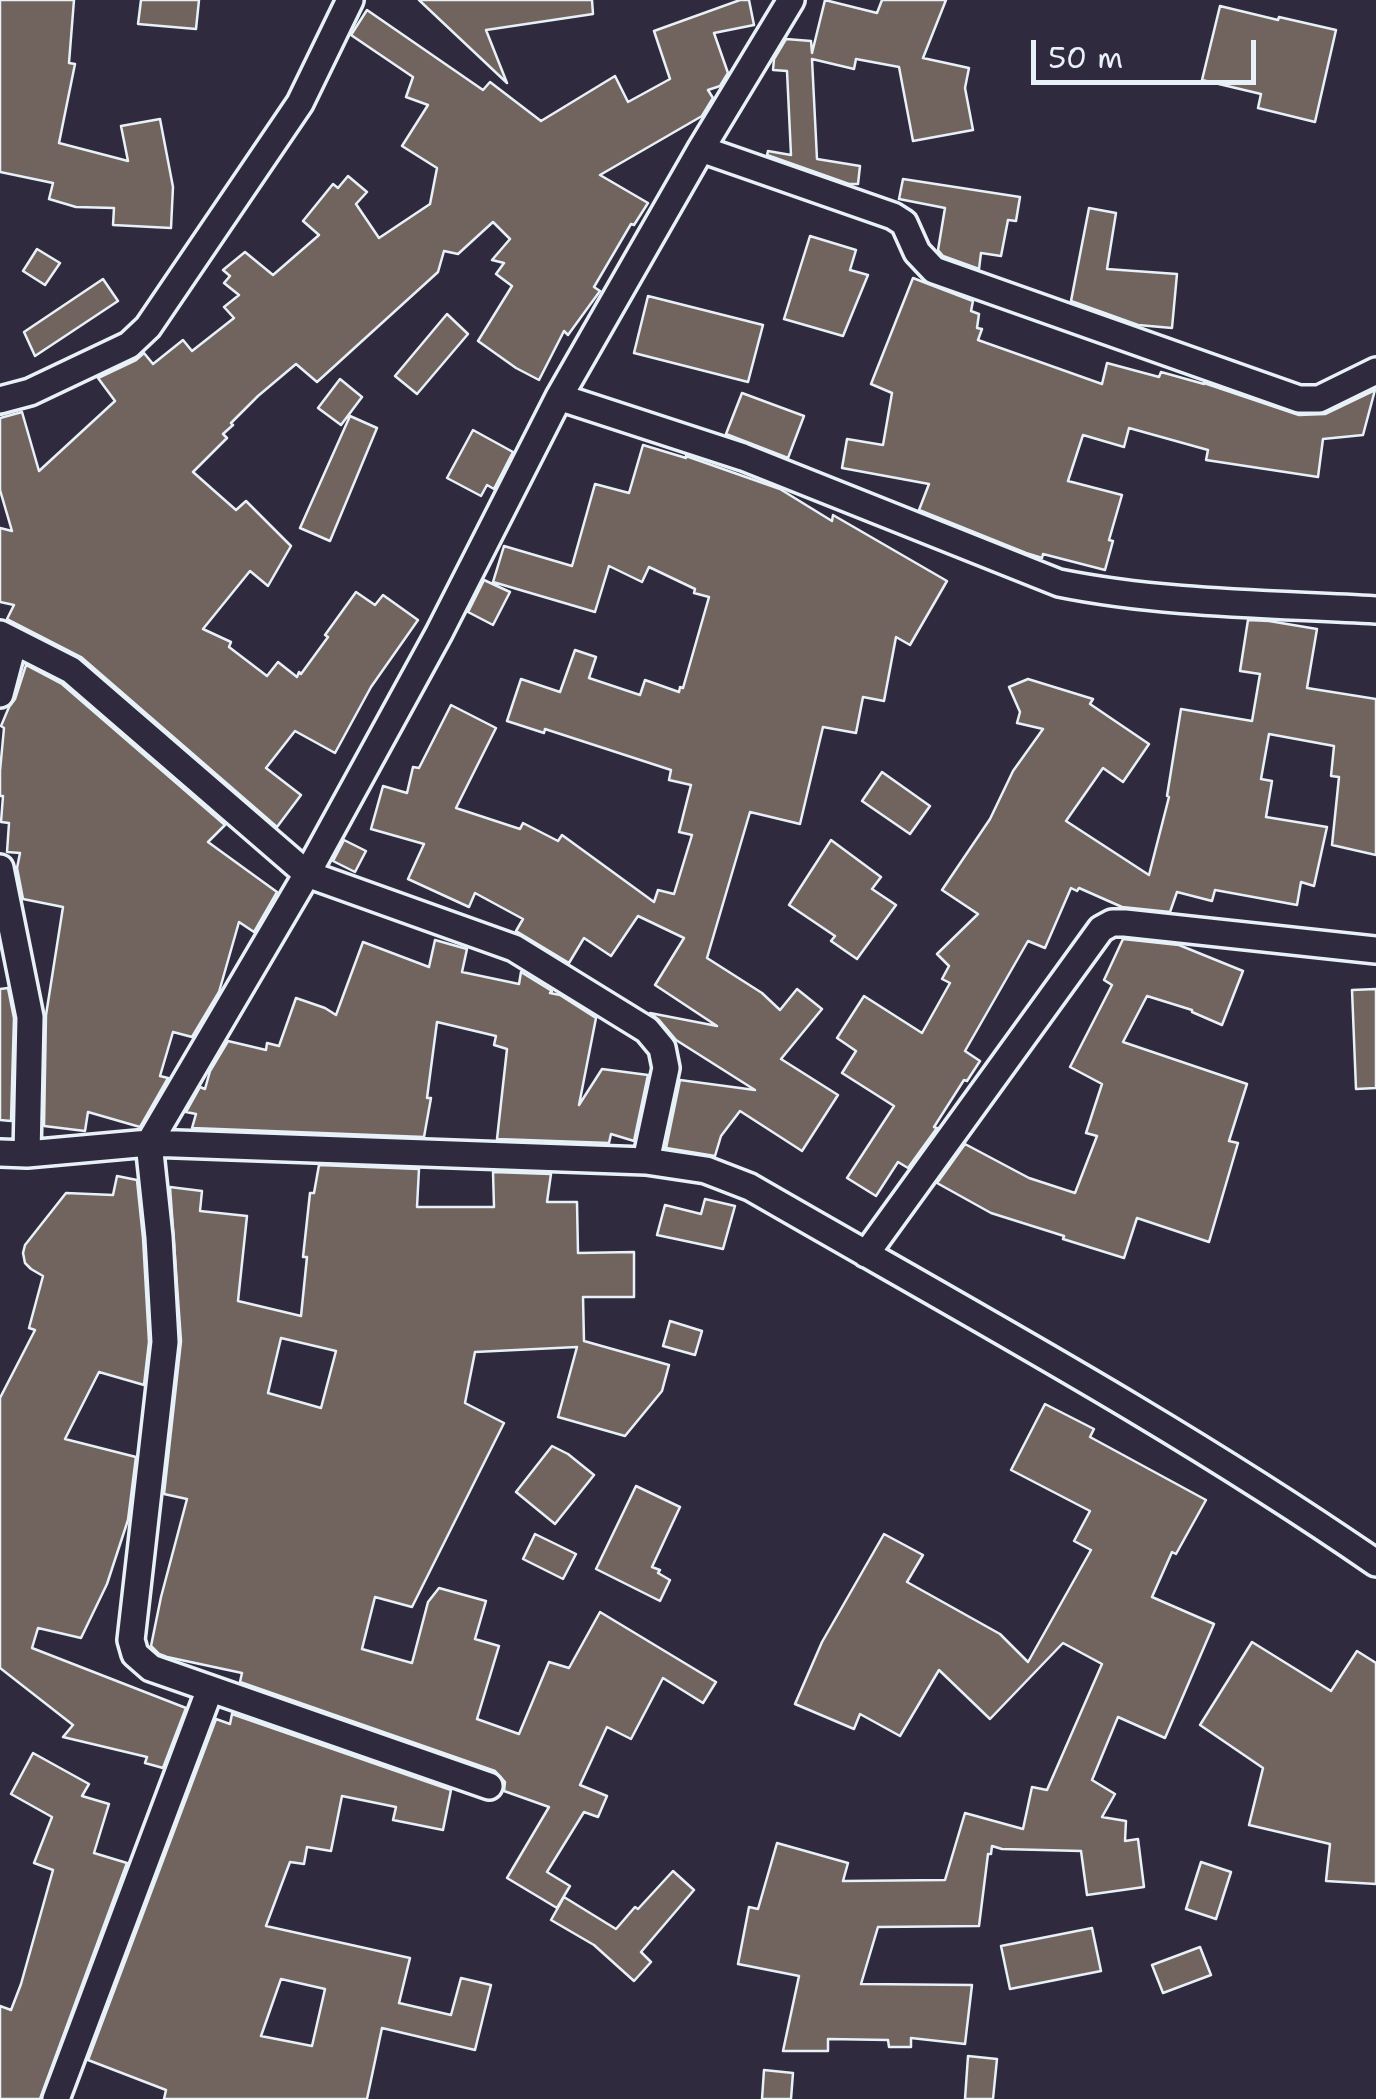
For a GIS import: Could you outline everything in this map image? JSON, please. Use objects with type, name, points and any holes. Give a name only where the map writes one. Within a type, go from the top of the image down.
[{"type":"street","points":[[0,400],[30,392],[129,345],[148,326],[300,103],[350,0]]},
{"type":"street","points":[[489,1786],[151,1668],[136,1654],[132,1640],[165,1342],[148,1143],[307,874],[439,633],[559,397],[791,0]]},
{"type":"street","points":[[701,149],[893,216],[904,224],[917,252],[934,270],[1299,398],[1319,399],[1376,371]]},
{"type":"street","points":[[559,397],[743,457],[1059,583],[1149,597],[1376,610]]},
{"type":"street","points":[[0,694],[7,638],[84,680],[307,874],[514,948],[647,1030],[662,1048],[666,1068],[646,1161]]},
{"type":"street","points":[[0,868],[30,1017],[27,1154]]},
{"type":"street","points":[[866,1254],[1101,929],[1112,923],[1376,950]]},
{"type":"street","points":[[0,1153],[148,1143],[646,1161],[706,1170],[750,1187],[1066,1369],[1298,1509],[1376,1563]]},
{"type":"street","points":[[56,2099],[210,1689]]},
{"type":"building","points":[[0,0],[74,0],[69,63],[75,64],[59,143],[128,161],[121,126],[160,119],[173,187],[171,228],[113,225],[114,208],[76,207],[49,199],[53,183],[0,172]]},
{"type":"building","points":[[141,0],[199,0],[196,29],[138,24]]},
{"type":"building","points":[[419,0],[592,0],[593,14],[486,30],[507,83]]},
{"type":"building","points":[[749,0],[754,25],[714,33],[728,73],[720,86],[708,90],[713,98],[702,116],[600,175],[648,203],[594,287],[600,291],[568,335],[564,331],[539,380],[478,341],[512,286],[496,274],[504,263],[492,260],[510,239],[493,222],[458,254],[444,251],[438,272],[317,382],[296,364],[231,423],[223,434],[227,438],[193,472],[236,510],[246,501],[291,546],[268,586],[250,571],[203,629],[231,642],[229,647],[267,676],[278,662],[297,677],[301,674],[356,592],[375,605],[383,595],[418,620],[371,687],[335,753],[295,731],[266,768],[301,795],[277,827],[81,657],[7,619],[14,605],[0,602],[0,528],[12,531],[0,490],[0,418],[22,412],[39,471],[115,401],[98,378],[144,353],[153,364],[183,340],[192,351],[234,318],[224,307],[239,295],[224,283],[230,276],[223,270],[245,252],[273,275],[319,235],[303,221],[333,184],[338,188],[348,176],[367,192],[356,204],[379,238],[430,204],[437,168],[402,146],[428,105],[406,97],[413,77],[351,35],[367,10],[483,90],[490,82],[541,121],[615,76],[628,102],[670,79],[654,31]]},
{"type":"building","points":[[825,0],[877,13],[882,0],[946,0],[923,58],[969,68],[965,88],[973,130],[913,141],[899,67],[856,59],[854,69],[812,59],[817,159],[860,166],[858,184],[767,155],[768,151],[791,155],[787,71],[773,70],[774,59],[786,39],[811,41],[812,53]]},
{"type":"building","points":[[1220,6],[1336,30],[1315,122],[1258,108],[1261,94],[1202,80]]},
{"type":"building","points":[[903,179],[1020,197],[1016,221],[1008,220],[1001,256],[981,253],[979,269],[943,256],[938,250],[945,208],[899,199]]},
{"type":"building","points":[[1089,208],[1116,213],[1107,269],[1177,274],[1172,328],[1138,325],[1071,301]]},
{"type":"building","points":[[810,236],[856,250],[850,270],[868,275],[843,336],[784,319]]},
{"type":"building","points":[[37,249],[60,263],[45,285],[23,271]]},
{"type":"building","points":[[913,278],[973,301],[971,311],[979,314],[977,328],[982,329],[978,340],[1102,384],[1107,363],[1159,377],[1161,372],[1204,383],[1299,415],[1325,414],[1375,390],[1363,435],[1323,439],[1318,477],[1206,460],[1208,450],[1129,428],[1124,447],[1083,435],[1068,481],[1122,495],[1105,570],[1026,553],[919,510],[929,484],[842,468],[847,439],[883,445],[892,393],[871,384]]},
{"type":"building","points":[[103,279],[118,301],[35,356],[24,332]]},
{"type":"building","points":[[648,296],[763,325],[748,382],[634,353]]},
{"type":"building","points":[[447,314],[468,334],[417,394],[395,376]]},
{"type":"building","points":[[340,379],[362,397],[341,425],[318,408]]},
{"type":"building","points":[[742,393],[804,416],[788,458],[726,434]]},
{"type":"building","points":[[350,416],[377,428],[330,541],[300,528]]},
{"type":"building","points":[[473,430],[513,452],[494,489],[487,485],[481,496],[447,478]]},
{"type":"building","points":[[643,445],[780,489],[947,581],[910,645],[896,637],[884,701],[863,697],[856,733],[823,727],[800,824],[750,812],[707,958],[762,993],[780,1010],[797,989],[822,1009],[781,1059],[838,1095],[802,1151],[740,1111],[721,1136],[715,1156],[666,1148],[680,1080],[755,1090],[676,1040],[650,1013],[717,1026],[655,985],[684,938],[638,916],[611,956],[584,938],[569,963],[516,931],[523,919],[475,893],[469,907],[408,879],[424,844],[371,829],[383,786],[407,793],[413,767],[419,768],[451,705],[496,728],[456,808],[520,829],[523,823],[558,841],[562,835],[654,902],[658,890],[674,894],[692,835],[679,832],[691,785],[669,780],[671,770],[545,729],[544,733],[507,721],[521,679],[560,692],[575,650],[596,657],[589,678],[640,695],[645,680],[679,692],[709,597],[694,593],[695,589],[649,567],[642,582],[609,566],[595,612],[493,582],[504,546],[572,566],[595,484],[629,493]]},
{"type":"building","points":[[484,580],[510,592],[493,625],[468,612]]},
{"type":"building","points":[[1248,620],[1317,629],[1307,688],[1376,699],[1376,855],[1332,845],[1339,777],[1331,776],[1334,746],[1269,734],[1261,779],[1272,781],[1266,817],[1327,827],[1314,886],[1301,882],[1297,905],[1215,890],[1212,901],[1177,892],[1170,912],[1122,907],[1071,888],[1045,948],[1028,941],[965,1051],[980,1061],[908,1168],[898,1162],[876,1196],[847,1178],[894,1106],[842,1073],[856,1051],[837,1038],[864,996],[922,1033],[950,983],[942,979],[949,966],[937,954],[978,914],[942,890],[990,819],[1013,771],[1043,729],[1017,723],[1020,712],[1009,687],[1028,679],[1093,699],[1090,704],[1149,744],[1123,782],[1103,768],[1066,821],[1149,875],[1169,797],[1181,709],[1252,721],[1260,674],[1240,671]]},
{"type":"building","points":[[26,665],[62,684],[225,825],[208,842],[277,892],[254,932],[239,922],[219,992],[192,1037],[173,1032],[160,1076],[168,1078],[140,1127],[88,1112],[85,1131],[44,1126],[46,1015],[63,907],[23,899],[17,868],[20,853],[7,852],[9,823],[1,822],[1,726]]},
{"type":"building","points":[[882,772],[930,806],[910,834],[862,801]]},
{"type":"building","points":[[344,840],[366,851],[355,872],[333,861]]},
{"type":"building","points":[[831,840],[881,877],[872,889],[896,905],[857,959],[831,941],[835,936],[789,905]]},
{"type":"building","points":[[1123,939],[1179,945],[1243,971],[1222,1025],[1192,1010],[1147,996],[1123,1042],[1247,1084],[1229,1141],[1238,1143],[1209,1242],[1137,1218],[1124,1258],[991,1213],[937,1183],[965,1144],[1029,1178],[1075,1193],[1097,1136],[1086,1133],[1102,1084],[1070,1067],[1112,985],[1104,980]]},
{"type":"building","points":[[435,940],[467,949],[462,972],[519,984],[521,972],[596,1018],[579,1105],[602,1069],[648,1075],[634,1141],[611,1134],[609,1143],[497,1139],[507,1049],[494,1045],[496,1036],[437,1022],[424,1137],[192,1128],[196,1114],[186,1112],[200,1087],[205,1089],[210,1071],[228,1041],[266,1050],[267,1043],[279,1046],[296,998],[336,1015],[363,942],[429,967]]},
{"type":"building","points":[[8,988],[14,1018],[11,1121],[0,1120],[0,989]]},
{"type":"building","points":[[1376,989],[1376,1088],[1356,1089],[1352,990]]},
{"type":"building","points":[[319,1165],[419,1169],[417,1207],[494,1207],[493,1172],[551,1174],[547,1202],[577,1202],[578,1253],[634,1252],[634,1297],[583,1297],[584,1341],[669,1365],[662,1391],[625,1436],[558,1417],[577,1347],[475,1352],[465,1403],[504,1423],[412,1607],[375,1597],[362,1649],[412,1663],[428,1602],[439,1588],[486,1601],[475,1639],[499,1646],[477,1719],[519,1734],[549,1662],[569,1668],[600,1612],[716,1682],[703,1703],[663,1678],[631,1739],[607,1727],[580,1785],[607,1796],[598,1817],[584,1812],[547,1872],[570,1886],[557,1908],[507,1878],[549,1807],[504,1791],[505,1782],[495,1771],[240,1682],[242,1673],[167,1657],[151,1646],[187,1499],[164,1494],[181,1341],[170,1187],[202,1191],[200,1211],[247,1216],[238,1301],[301,1316],[307,1257],[303,1257],[310,1193],[314,1193]],"holes":[[[281,1338],[336,1351],[321,1408],[268,1393]]]},
{"type":"building","points":[[117,1176],[137,1180],[149,1342],[144,1385],[99,1372],[65,1439],[136,1457],[128,1520],[107,1584],[81,1638],[38,1628],[32,1648],[186,1708],[163,1768],[145,1763],[147,1757],[63,1737],[73,1725],[0,1668],[0,1398],[35,1330],[29,1328],[43,1276],[25,1263],[23,1253],[25,1245],[66,1193],[113,1195]]},
{"type":"building","points":[[705,1199],[735,1206],[723,1249],[657,1235],[665,1205],[701,1214]]},
{"type":"building","points":[[670,1321],[702,1331],[695,1355],[663,1346]]},
{"type":"building","points":[[1045,1404],[1094,1429],[1090,1437],[1206,1500],[1176,1554],[1172,1552],[1152,1597],[1214,1624],[1165,1738],[1118,1717],[1092,1780],[1115,1794],[1102,1817],[1126,1821],[1125,1841],[1138,1839],[1144,1887],[1087,1895],[1081,1851],[992,1846],[979,1926],[878,1927],[861,1984],[972,1985],[965,2044],[911,2038],[911,2047],[889,2047],[888,2040],[828,2039],[828,2051],[783,2051],[799,1976],[738,1964],[749,1907],[758,1909],[777,1843],[848,1863],[843,1881],[945,1880],[965,1813],[1023,1829],[1032,1787],[1047,1790],[1102,1664],[1063,1643],[990,1719],[939,1670],[900,1736],[860,1714],[854,1729],[795,1704],[822,1642],[884,1534],[923,1555],[907,1582],[1000,1634],[1028,1662],[1091,1550],[1074,1541],[1090,1511],[1011,1470]]},
{"type":"building","points":[[552,1446],[594,1475],[555,1524],[516,1492]]},
{"type":"building","points":[[636,1486],[680,1507],[652,1567],[670,1580],[660,1601],[596,1569]]},
{"type":"building","points":[[535,1534],[576,1554],[563,1579],[523,1559]]},
{"type":"building","points":[[1252,1642],[1331,1691],[1357,1651],[1376,1663],[1376,1884],[1326,1881],[1330,1844],[1249,1825],[1263,1768],[1200,1725]]},
{"type":"building","points":[[232,1714],[451,1790],[443,1830],[393,1820],[396,1807],[342,1796],[331,1851],[307,1847],[304,1864],[290,1862],[266,1926],[410,1958],[399,2003],[451,2015],[461,1978],[491,1985],[475,2050],[382,2028],[367,2099],[164,2099],[166,2090],[88,2060],[216,1719],[230,1724]],"holes":[[[281,1979],[325,1989],[312,2046],[261,2036]]]},
{"type":"building","points":[[33,1753],[89,1784],[82,1796],[109,1804],[94,1853],[127,1863],[40,2099],[0,2099],[0,2006],[11,2010],[53,1870],[34,1863],[52,1817],[11,1794]]},
{"type":"building","points":[[1201,1862],[1231,1872],[1216,1919],[1186,1909]]},
{"type":"building","points":[[673,1871],[694,1890],[641,1952],[651,1962],[634,1981],[594,1945],[551,1920],[564,1897],[616,1929]]},
{"type":"building","points":[[1092,1928],[1101,1971],[1010,1989],[1001,1946]]},
{"type":"building","points":[[1200,1947],[1211,1975],[1163,1993],[1152,1965]]},
{"type":"building","points":[[968,2056],[997,2059],[993,2099],[965,2099]]},
{"type":"building","points":[[764,2070],[793,2073],[791,2099],[762,2099]]}]
